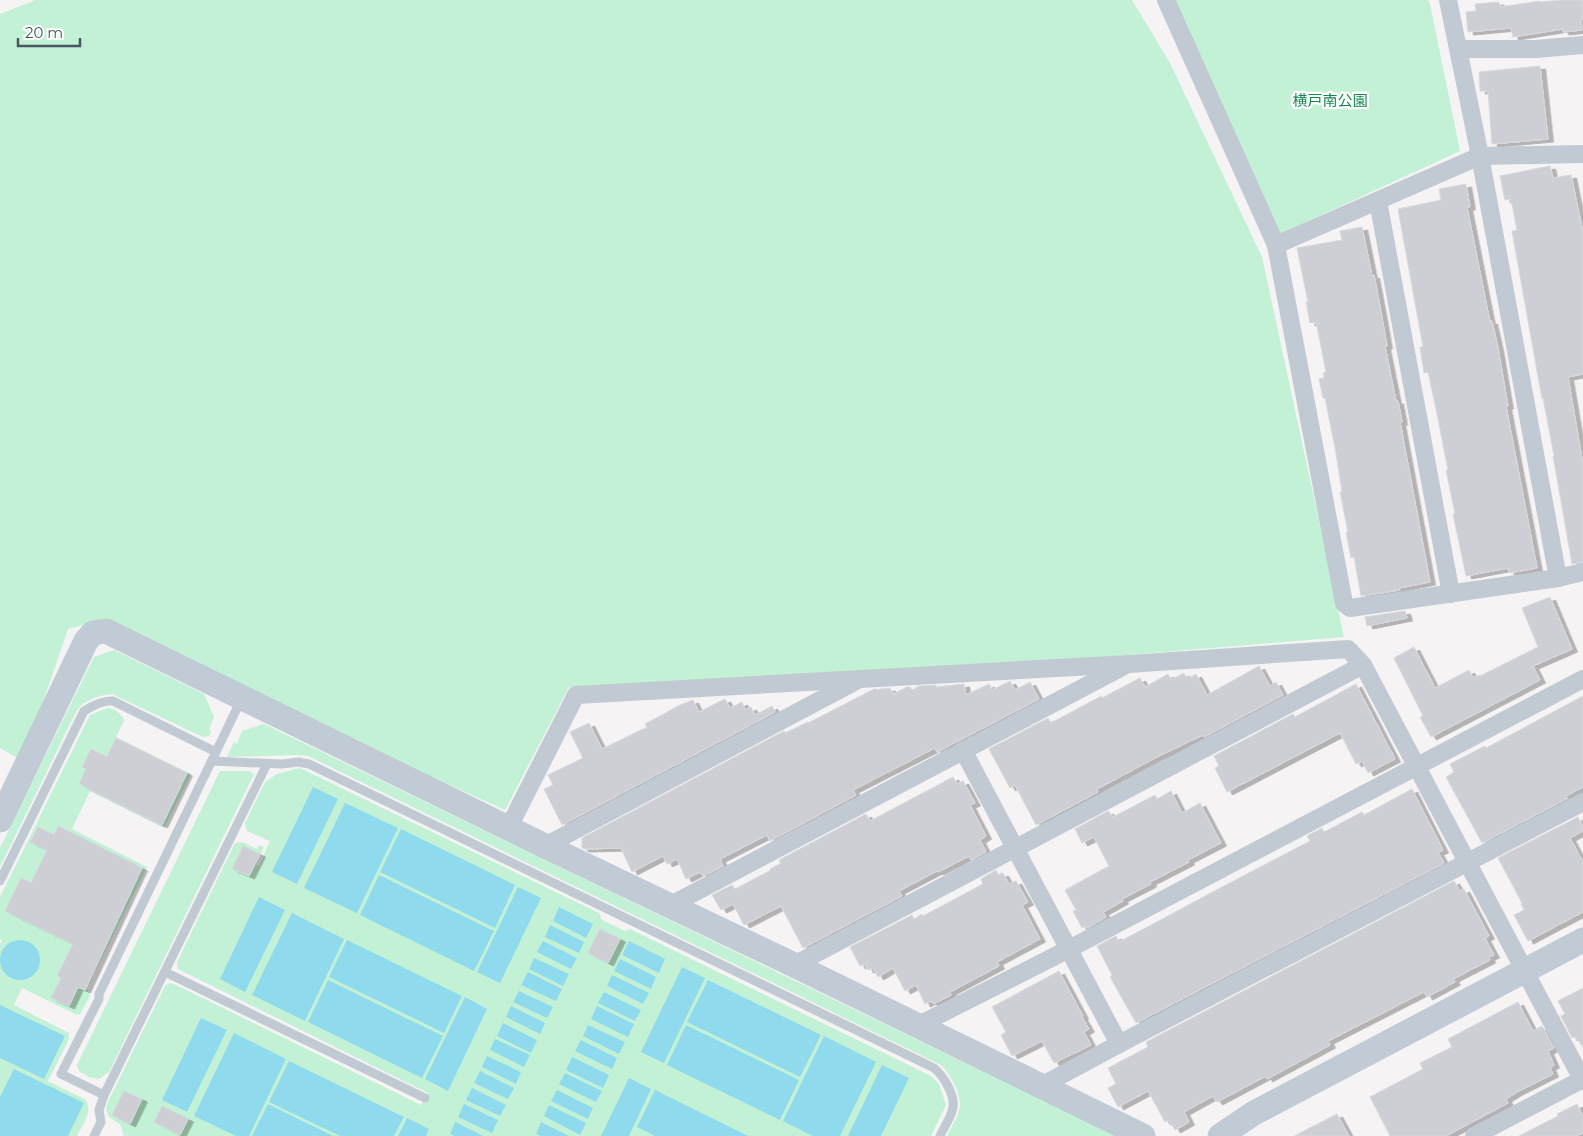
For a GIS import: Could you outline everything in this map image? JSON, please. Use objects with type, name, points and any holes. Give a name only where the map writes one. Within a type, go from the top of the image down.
[{"type":"street","points":[[1166,0],[1276,245],[1344,603],[1350,608],[1558,578],[1583,572]]},
{"type":"street","points":[[1448,0],[1480,156],[1558,578]]},
{"type":"street","points":[[1458,49],[1536,49],[1583,45]]},
{"type":"street","points":[[1276,245],[1480,156],[1583,154]]},
{"type":"street","points":[[1378,201],[1451,594]]},
{"type":"street","points":[[0,820],[83,647],[93,633],[106,631],[545,846],[794,964],[1143,1136]]},
{"type":"street","points":[[509,828],[576,695],[1129,664],[1348,649],[1364,665],[1583,1080],[1474,1136]]},
{"type":"street","points":[[669,906],[1129,664]]},
{"type":"street","points":[[794,964],[1364,665]]},
{"type":"street","points":[[545,846],[862,678]]},
{"type":"street","points":[[918,1026],[1069,949],[1583,679]]},
{"type":"street","points":[[963,750],[1120,1044]]},
{"type":"street","points":[[1041,1086],[1583,802]]},
{"type":"street","points":[[1220,1136],[1254,1114],[1583,940]]},
{"type":"lane","points":[[104,1094],[61,1074],[99,999],[98,994],[243,697]]},
{"type":"lane","points":[[0,881],[84,711],[89,708],[108,700],[113,701],[216,752]]},
{"type":"lane","points":[[212,761],[267,764],[298,762],[309,764],[934,1068],[944,1077],[954,1104],[940,1136]]},
{"type":"lane","points":[[94,1136],[101,1122],[99,1110],[104,1094],[267,764]]},
{"type":"lane","points":[[165,972],[425,1098]]},
{"type":"green space","points":[[36,0],[1132,0],[1170,63],[1262,257],[1344,637],[1067,660],[569,687],[505,810],[260,700],[103,620],[68,629],[23,761],[0,748],[0,14]]},
{"type":"green space","name":"横戸南公園","points":[[1175,0],[1428,0],[1460,151],[1278,235]]},
{"type":"green space","points":[[114,650],[204,694],[214,717],[209,729],[211,731],[209,736],[203,737],[112,694],[97,697],[84,703],[77,710],[0,867],[0,848],[94,657]]},
{"type":"green space","points":[[108,708],[115,710],[123,717],[124,721],[116,737],[191,774],[164,828],[90,791],[72,829],[147,867],[87,988],[90,996],[80,1014],[76,1015],[22,988],[14,1005],[69,1033],[69,1039],[48,1081],[86,1100],[88,1114],[77,1136],[0,1136],[0,944],[2,941],[0,939],[0,897],[90,715]]},
{"type":"green space","points":[[264,724],[1116,1136],[947,1136],[958,1114],[960,1101],[954,1084],[941,1065],[308,756],[227,757],[234,742],[237,744],[242,731]]},
{"type":"green space","points":[[299,768],[599,913],[602,920],[625,931],[630,929],[931,1076],[939,1084],[946,1105],[931,1136],[124,1136],[120,1124],[110,1118],[106,1110],[107,1104],[165,986],[170,983],[421,1105],[428,1093],[178,969],[178,960],[235,843],[242,842],[257,849],[259,845],[264,847],[256,865],[259,866],[270,841],[247,831],[245,823],[265,782],[277,774]]},
{"type":"green space","points":[[220,771],[249,771],[254,774],[109,1072],[99,1079],[89,1077],[79,1071],[77,1065]]},
{"type":"water","points":[[313,787],[338,799],[297,884],[272,872]]},
{"type":"water","points":[[345,803],[398,828],[357,913],[304,888]]},
{"type":"water","points":[[401,829],[515,885],[495,928],[380,872]]},
{"type":"water","points":[[379,875],[494,931],[474,971],[360,915]]},
{"type":"water","points":[[518,887],[541,898],[500,983],[477,972]]},
{"type":"water","points":[[259,897],[285,910],[245,992],[220,979]]},
{"type":"water","points":[[559,907],[593,924],[586,938],[553,921]]},
{"type":"water","points":[[292,913],[344,939],[305,1021],[252,995]]},
{"type":"water","points":[[550,925],[584,942],[579,953],[545,937]]},
{"type":"water","points":[[24,940],[31,943],[37,949],[40,960],[39,968],[31,977],[24,980],[16,980],[9,977],[1,968],[0,956],[3,949],[12,941]]},
{"type":"water","points":[[347,940],[462,996],[444,1033],[329,977]]},
{"type":"water","points":[[543,941],[577,958],[571,969],[537,952]]},
{"type":"water","points":[[629,941],[665,959],[659,973],[622,955]]},
{"type":"water","points":[[534,958],[569,974],[563,986],[529,969]]},
{"type":"water","points":[[620,959],[656,977],[651,989],[614,971]]},
{"type":"water","points":[[682,967],[705,978],[664,1063],[641,1052]]},
{"type":"water","points":[[528,972],[562,989],[556,1001],[521,985]]},
{"type":"water","points":[[612,975],[649,993],[643,1004],[607,986]]},
{"type":"water","points":[[328,980],[443,1036],[422,1078],[308,1022]]},
{"type":"water","points":[[708,980],[821,1035],[800,1077],[687,1022]]},
{"type":"water","points":[[519,991],[553,1007],[547,1018],[513,1002]]},
{"type":"water","points":[[604,992],[641,1010],[635,1021],[598,1003]]},
{"type":"water","points":[[465,997],[487,1009],[448,1091],[425,1079]]},
{"type":"water","points":[[0,1005],[65,1036],[44,1079],[0,1058]]},
{"type":"water","points":[[511,1006],[545,1023],[540,1034],[506,1017]]},
{"type":"water","points":[[597,1006],[634,1024],[628,1037],[591,1019]]},
{"type":"water","points":[[201,1018],[227,1030],[187,1112],[162,1100]]},
{"type":"water","points":[[503,1023],[537,1040],[531,1053],[497,1036]]},
{"type":"water","points":[[588,1025],[625,1042],[619,1054],[583,1036]]},
{"type":"water","points":[[686,1025],[799,1080],[780,1120],[667,1065]]},
{"type":"water","points":[[234,1033],[286,1059],[249,1136],[236,1136],[194,1116]]},
{"type":"water","points":[[824,1036],[876,1062],[840,1136],[813,1136],[783,1121]]},
{"type":"water","points":[[495,1039],[530,1055],[524,1067],[490,1050]]},
{"type":"water","points":[[581,1040],[617,1058],[612,1069],[575,1051]]},
{"type":"water","points":[[487,1056],[521,1072],[516,1084],[482,1067]]},
{"type":"water","points":[[572,1057],[609,1075],[603,1088],[566,1070]]},
{"type":"water","points":[[289,1061],[404,1117],[394,1136],[340,1136],[269,1102]]},
{"type":"water","points":[[882,1065],[909,1078],[881,1136],[848,1136]]},
{"type":"water","points":[[14,1069],[84,1103],[68,1136],[0,1136],[0,1097]]},
{"type":"water","points":[[480,1071],[514,1088],[508,1099],[474,1083]]},
{"type":"water","points":[[565,1073],[602,1091],[596,1102],[559,1084]]},
{"type":"water","points":[[629,1078],[651,1089],[629,1136],[601,1136]]},
{"type":"water","points":[[472,1088],[506,1105],[500,1116],[466,1100]]},
{"type":"water","points":[[557,1090],[593,1108],[588,1119],[551,1101]]},
{"type":"water","points":[[655,1090],[748,1136],[655,1136],[637,1127]]},
{"type":"water","points":[[268,1104],[333,1136],[252,1136]]},
{"type":"water","points":[[464,1104],[498,1120],[492,1133],[458,1117]]},
{"type":"water","points":[[549,1105],[586,1123],[580,1135],[544,1116]]},
{"type":"water","points":[[407,1118],[429,1129],[426,1136],[398,1136]]},
{"type":"water","points":[[455,1122],[483,1136],[454,1136],[450,1134]]},
{"type":"water","points":[[541,1122],[569,1136],[541,1136],[536,1134]]},
{"type":"building","points":[[1561,0],[1583,0],[1582,30],[1563,32],[1563,29],[1513,37],[1511,28],[1468,32],[1466,12],[1476,11],[1475,4],[1499,2],[1500,7]]},
{"type":"building","points":[[1540,66],[1548,139],[1492,144],[1488,91],[1480,91],[1479,72]]},
{"type":"building","points":[[1550,166],[1553,178],[1571,175],[1583,233],[1583,374],[1568,377],[1583,465],[1583,562],[1572,564],[1512,231],[1517,230],[1511,199],[1505,200],[1500,176]]},
{"type":"building","points":[[1466,184],[1470,207],[1467,207],[1490,322],[1492,321],[1498,348],[1508,406],[1506,406],[1537,568],[1509,573],[1508,568],[1466,576],[1453,514],[1455,514],[1446,470],[1448,470],[1436,409],[1428,372],[1424,373],[1420,347],[1423,347],[1398,209],[1441,200],[1439,189]]},
{"type":"building","points":[[1362,227],[1372,276],[1374,275],[1387,346],[1385,346],[1396,401],[1398,401],[1402,422],[1400,422],[1430,582],[1399,588],[1400,590],[1361,596],[1354,557],[1351,558],[1346,532],[1348,532],[1340,492],[1342,492],[1336,453],[1325,398],[1323,398],[1319,379],[1324,378],[1323,373],[1326,372],[1316,322],[1310,323],[1306,302],[1308,302],[1297,248],[1342,240],[1340,231]]},
{"type":"building","points":[[1550,597],[1572,649],[1533,666],[1540,680],[1431,737],[1420,717],[1423,716],[1394,658],[1414,647],[1435,688],[1469,670],[1473,678],[1480,676],[1538,647],[1522,608]]},
{"type":"building","points":[[1405,611],[1407,618],[1367,626],[1365,617]]},
{"type":"building","points":[[1259,666],[1270,686],[1276,682],[1283,695],[1204,737],[1203,735],[1157,757],[1097,789],[1098,792],[1036,825],[1015,785],[1010,788],[989,749],[1048,718],[1051,723],[1101,696],[1102,698],[1140,678],[1145,687],[1168,674],[1171,680],[1184,673],[1187,679],[1196,674],[1207,695]]},
{"type":"building","points":[[1010,681],[1015,690],[1030,682],[1039,699],[937,752],[935,748],[853,790],[856,795],[770,841],[767,835],[720,859],[723,866],[703,876],[700,872],[686,879],[677,859],[667,864],[663,856],[632,872],[621,848],[582,848],[582,838],[784,731],[785,733],[808,723],[874,689],[890,688],[893,694],[907,687],[910,687],[912,690],[919,686],[936,685],[936,687],[964,684],[966,695],[989,684],[992,690]]},
{"type":"building","points":[[1356,684],[1395,759],[1368,773],[1362,761],[1356,764],[1340,733],[1227,792],[1215,768],[1219,766],[1214,756],[1293,714],[1295,717]]},
{"type":"building","points":[[1583,696],[1583,787],[1566,796],[1568,798],[1482,843],[1446,777],[1454,772],[1450,764],[1485,746],[1486,748]]},
{"type":"building","points":[[725,699],[730,708],[742,702],[745,710],[751,707],[755,715],[772,706],[775,712],[562,825],[544,789],[553,785],[548,775],[583,758],[570,732],[589,723],[602,749],[647,727],[645,724],[680,705],[693,700],[699,712]]},
{"type":"building","points":[[116,738],[187,773],[162,825],[79,784],[86,769],[82,767],[91,749],[107,757]]},
{"type":"building","points":[[953,777],[957,784],[963,781],[975,803],[970,805],[986,836],[980,840],[986,852],[971,860],[969,856],[937,871],[899,891],[902,896],[803,948],[781,906],[744,925],[733,904],[721,910],[712,895],[732,885],[735,889],[771,870],[781,863],[779,860],[866,814],[870,821]]},
{"type":"building","points":[[1412,789],[1443,850],[1438,852],[1444,863],[1136,1023],[1110,977],[1112,975],[1097,946],[1116,936],[1119,942],[1310,841],[1307,836],[1322,828],[1324,832],[1362,812],[1364,815]]},
{"type":"building","points":[[1171,791],[1182,813],[1200,803],[1221,843],[1122,899],[1123,901],[1103,912],[1106,917],[1087,928],[1086,926],[1082,928],[1073,911],[1076,910],[1065,890],[1109,866],[1094,837],[1082,843],[1075,829],[1108,811],[1113,817],[1155,795],[1157,799]]},
{"type":"building","points":[[1578,817],[1583,831],[1570,838],[1583,862],[1583,912],[1528,941],[1514,915],[1524,910],[1522,903],[1498,858]]},
{"type":"building","points":[[58,826],[142,868],[85,990],[78,987],[69,1006],[51,998],[61,978],[57,976],[73,944],[5,911],[21,878],[31,883],[47,850],[30,842],[38,827],[54,835]]},
{"type":"building","points":[[243,846],[260,854],[249,876],[232,869]]},
{"type":"building","points":[[996,870],[998,875],[1003,873],[1009,884],[1016,881],[1028,902],[1022,905],[1040,939],[997,962],[999,966],[950,992],[951,995],[933,1004],[931,1001],[925,1004],[916,985],[905,991],[893,968],[878,977],[873,968],[868,970],[865,964],[860,966],[850,947],[912,915],[914,919],[922,914],[923,916],[983,884],[981,879]]},
{"type":"building","points":[[1454,881],[1460,891],[1464,889],[1489,936],[1485,938],[1494,955],[1489,957],[1490,960],[1453,979],[1455,982],[1427,997],[1424,992],[1328,1041],[1330,1045],[1267,1079],[1266,1076],[1217,1102],[1213,1096],[1184,1112],[1189,1122],[1175,1130],[1169,1120],[1165,1122],[1148,1091],[1118,1107],[1108,1088],[1116,1084],[1108,1068],[1148,1047],[1146,1042]]},
{"type":"building","points":[[600,929],[620,939],[608,963],[588,953]]},
{"type":"building","points":[[1059,971],[1089,1029],[1084,1032],[1091,1045],[1054,1063],[1042,1041],[1012,1056],[1001,1035],[1006,1032],[992,1007]]},
{"type":"building","points":[[1583,988],[1583,1048],[1576,1036],[1572,1038],[1561,1016],[1565,1014],[1558,1001]]},
{"type":"building","points":[[1518,1002],[1533,1031],[1542,1026],[1554,1048],[1548,1051],[1554,1065],[1550,1067],[1553,1074],[1506,1099],[1508,1103],[1446,1136],[1390,1136],[1370,1097],[1423,1069],[1420,1063],[1452,1047],[1448,1039]]},
{"type":"building","points":[[124,1091],[142,1099],[130,1124],[112,1115]]},
{"type":"building","points":[[1577,1104],[1583,1117],[1583,1133],[1576,1136],[1519,1136],[1558,1116],[1557,1114]]},
{"type":"building","points":[[162,1106],[188,1119],[180,1135],[154,1122]]},
{"type":"building","points":[[1337,1114],[1349,1136],[1294,1136]]}]
